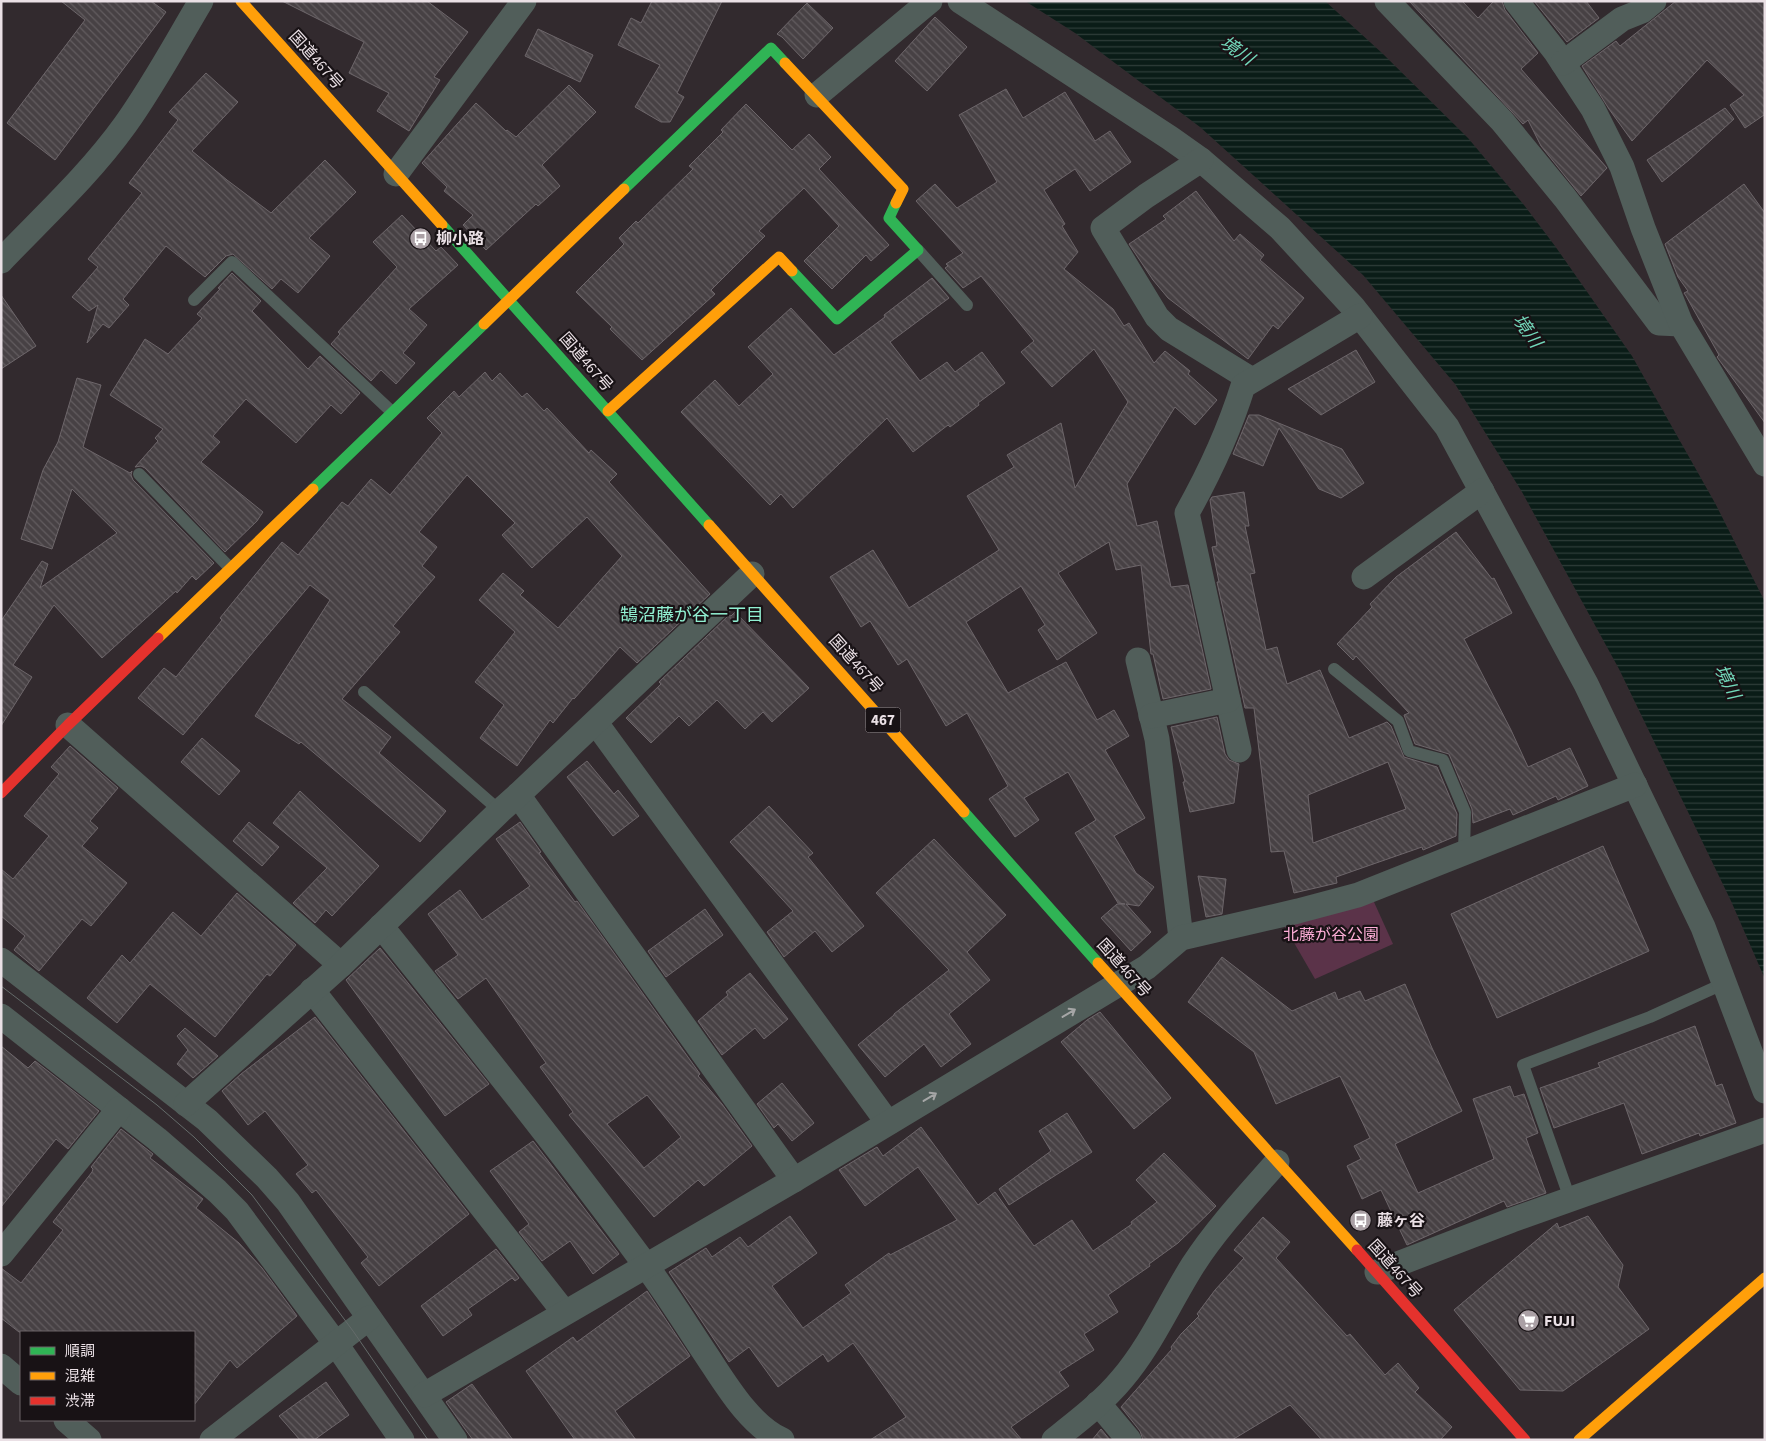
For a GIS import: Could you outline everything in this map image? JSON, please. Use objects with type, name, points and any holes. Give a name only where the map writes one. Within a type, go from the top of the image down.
[{"type":"main road","name":"国道467号","points":[[241,1],[835,665],[1116,984],[1377,1272],[1525,1440]]},
{"type":"main road","points":[[1,793],[68,725],[230,568],[771,48],[904,189],[889,218],[918,250],[837,319],[779,257],[608,411]]},
{"type":"main road","points":[[1579,1440],[1765,1278]]},
{"type":"street","points":[[1,261],[96,161],[124,126],[153,83],[201,1]]},
{"type":"street","points":[[396,174],[524,1]]},
{"type":"street","points":[[817,95],[930,1]]},
{"type":"street","points":[[960,1],[1202,160],[1280,228],[1360,316],[1447,427],[1558,630],[1704,927],[1765,1091]]},
{"type":"street","points":[[1387,1],[1502,121],[1565,198],[1659,323],[1682,324]]},
{"type":"street","points":[[1516,1],[1563,63],[1592,109],[1622,167],[1642,228],[1682,324],[1764,459]]},
{"type":"street","points":[[1563,63],[1622,19],[1642,11],[1654,1]]},
{"type":"street","points":[[1202,160],[1146,196],[1103,228],[1157,317],[1169,329],[1252,380]]},
{"type":"street","points":[[1239,750],[1187,513],[1210,472],[1233,418],[1243,386],[1360,316]]},
{"type":"street","points":[[1364,578],[1482,491]]},
{"type":"street","points":[[186,1104],[341,965],[509,803],[752,574]]},
{"type":"street","points":[[1138,660],[1157,739],[1181,938]]},
{"type":"street","points":[[1151,716],[1228,700]]},
{"type":"street","points":[[596,723],[888,1123]]},
{"type":"street","points":[[68,725],[341,965]]},
{"type":"street","points":[[424,1395],[794,1180],[1147,967],[1181,938],[1358,895],[1635,785]]},
{"type":"street","points":[[509,803],[794,1180]]},
{"type":"street","points":[[381,926],[540,1124],[646,1265],[733,1393],[753,1418],[768,1432],[782,1440]]},
{"type":"street","points":[[1,960],[207,1120],[267,1178],[288,1202],[455,1440]]},
{"type":"street","points":[[312,990],[564,1312]]},
{"type":"street","points":[[1,1016],[119,1109],[217,1190],[238,1212],[336,1344],[402,1440]]},
{"type":"street","points":[[1,1254],[119,1109]]},
{"type":"street","points":[[1377,1272],[1570,1199],[1765,1130]]},
{"type":"street","points":[[1054,1440],[1098,1403],[1123,1378],[1140,1354],[1207,1244],[1277,1162]]},
{"type":"street","points":[[212,1440],[369,1318]]},
{"type":"street","points":[[1,1366],[20,1382]]},
{"type":"street","points":[[1098,1403],[1129,1440]]},
{"type":"street","points":[[67,1421],[90,1440]]},
{"type":"lane","points":[[918,250],[967,305]]},
{"type":"lane","points":[[194,300],[232,262],[392,412]]},
{"type":"lane","points":[[139,474],[230,568]]},
{"type":"lane","points":[[1334,669],[1398,721],[1409,751],[1443,760],[1465,812],[1464,854]]},
{"type":"lane","points":[[364,692],[509,803]]},
{"type":"lane","points":[[1570,1199],[1524,1064],[1650,1017],[1725,983]]},
{"type":"green space","name":"北藤が谷公園","points":[[1369,891],[1393,944],[1315,979],[1278,915]]},
{"type":"water","name":"境川","points":[[1025,1],[1325,1],[1382,53],[1468,138],[1524,205],[1632,356],[1715,503],[1765,602],[1765,979],[1731,901],[1619,669],[1522,492],[1455,384],[1363,275],[1200,127],[1075,33]]},
{"type":"building","points":[[61,1],[151,1],[166,12],[55,160],[7,123],[85,20]]},
{"type":"building","points":[[282,1],[427,1],[468,32],[434,77],[440,80],[409,131],[377,111],[389,93],[349,73],[364,42]]},
{"type":"building","points":[[652,1],[722,1],[677,93],[684,97],[670,122],[661,122],[635,107],[660,65],[618,45],[631,18],[641,23]]},
{"type":"building","points":[[1409,1],[1462,1],[1478,18],[1494,1],[1502,1],[1505,10],[1538,53],[1521,69],[1607,168],[1581,196],[1541,146],[1528,120],[1523,124]]},
{"type":"building","points":[[1534,1],[1586,1],[1599,18],[1567,42]]},
{"type":"building","points":[[1676,1],[1765,1],[1765,116],[1745,128],[1730,105],[1744,95],[1707,60],[1632,141],[1582,66],[1616,41],[1620,46]]},
{"type":"building","points":[[807,3],[833,28],[803,59],[777,34]]},
{"type":"building","points":[[935,17],[967,47],[927,91],[895,61]]},
{"type":"building","points":[[538,29],[593,55],[580,82],[525,56]]},
{"type":"building","points":[[206,73],[238,102],[192,151],[227,180],[271,213],[325,160],[356,192],[309,238],[330,256],[298,293],[281,279],[272,289],[233,254],[226,256],[205,277],[166,246],[123,299],[129,305],[109,328],[103,324],[87,343],[98,305],[89,311],[72,297],[98,267],[88,259],[142,193],[129,183],[178,120],[169,112]]},
{"type":"building","points":[[569,85],[596,112],[542,165],[560,186],[538,206],[536,204],[486,250],[463,225],[473,215],[444,191],[447,187],[422,163],[476,103],[506,131],[516,137]]},
{"type":"building","points":[[1006,89],[1023,118],[1065,92],[1095,141],[1110,131],[1131,162],[1090,191],[1075,169],[1044,190],[1065,224],[1062,226],[1078,252],[1064,269],[1113,309],[1124,326],[1129,323],[1154,363],[1165,351],[1190,371],[1188,374],[1217,400],[1195,425],[1175,407],[1127,484],[1137,526],[1157,521],[1171,587],[1188,585],[1211,689],[1163,699],[1153,654],[1151,654],[1141,565],[1116,570],[1109,542],[1058,573],[1097,633],[1057,660],[1038,630],[1045,625],[1021,586],[966,622],[1008,693],[1066,662],[1097,720],[1114,710],[1129,736],[1105,750],[1145,818],[1114,836],[1136,873],[1154,887],[1139,906],[1126,904],[1151,932],[1131,951],[1101,918],[1117,904],[1125,904],[1118,903],[1075,833],[1096,820],[1068,772],[1024,798],[1039,820],[1015,837],[989,799],[1008,786],[967,713],[946,726],[907,659],[898,665],[870,621],[861,627],[830,577],[873,550],[909,608],[999,550],[967,496],[1014,467],[1007,455],[1061,423],[1075,488],[1128,402],[1094,349],[1052,387],[1021,352],[1034,341],[981,276],[963,288],[945,268],[948,266],[946,264],[963,253],[916,201],[935,184],[957,208],[997,182],[959,115]]},
{"type":"building","points":[[746,104],[792,150],[809,134],[831,157],[819,169],[889,245],[871,261],[866,255],[832,289],[804,261],[839,226],[804,188],[759,231],[765,236],[711,290],[715,294],[642,360],[576,292],[624,244],[619,238],[636,221],[638,223],[693,169],[689,166],[723,132],[721,130]]},
{"type":"building","points":[[1725,108],[1734,119],[1662,182],[1647,160]]},
{"type":"building","points":[[1744,184],[1765,213],[1765,423],[1717,357],[1719,355],[1684,293],[1688,291],[1678,277],[1665,244]]},
{"type":"building","points":[[1196,191],[1234,241],[1240,234],[1264,255],[1260,260],[1304,298],[1278,329],[1273,325],[1248,359],[1168,298],[1153,280],[1129,244],[1166,219],[1163,216]]},
{"type":"building","points":[[402,215],[436,251],[441,247],[458,265],[409,309],[427,325],[403,353],[415,363],[396,384],[381,370],[371,381],[331,344],[340,334],[338,332],[397,267],[373,242]]},
{"type":"building","points":[[232,273],[261,301],[252,311],[308,369],[320,356],[360,393],[341,414],[331,405],[296,443],[246,399],[213,436],[220,442],[201,462],[263,512],[257,521],[225,552],[145,468],[141,466],[135,467],[158,441],[155,438],[163,429],[110,395],[145,339],[168,354],[202,318],[197,314]]},
{"type":"building","points":[[932,278],[949,298],[890,342],[920,381],[947,362],[955,372],[982,352],[1005,383],[950,427],[948,425],[913,452],[887,418],[793,508],[781,494],[770,505],[681,412],[715,380],[739,406],[773,374],[748,347],[791,308],[834,355],[885,317],[884,315]]},
{"type":"building","points":[[1,295],[36,346],[1,369]]},
{"type":"building","points":[[1356,350],[1375,382],[1321,415],[1288,389]]},
{"type":"building","points":[[485,372],[492,381],[500,373],[522,397],[527,393],[544,411],[547,408],[589,453],[591,450],[617,474],[609,482],[710,594],[637,663],[620,647],[573,698],[553,723],[550,720],[517,766],[480,738],[504,705],[475,682],[515,632],[479,600],[503,573],[524,591],[520,595],[558,628],[622,556],[587,517],[532,568],[502,535],[515,523],[467,475],[419,532],[437,547],[422,566],[435,577],[393,626],[400,632],[342,699],[391,737],[379,753],[446,811],[420,842],[301,742],[299,744],[255,716],[330,600],[310,585],[183,735],[138,698],[164,668],[176,677],[222,620],[220,618],[282,542],[298,555],[342,502],[348,506],[371,479],[390,495],[442,433],[427,418],[454,391],[459,397]]},
{"type":"building","points":[[77,378],[101,385],[83,447],[130,473],[132,471],[133,480],[214,563],[196,580],[192,576],[177,593],[176,591],[102,658],[54,605],[13,665],[32,677],[1,726],[1,621],[42,561],[48,564],[40,588],[117,533],[72,489],[52,549],[21,539],[43,470],[58,442]]},
{"type":"building","points":[[1249,415],[1259,415],[1342,449],[1364,483],[1341,498],[1319,489],[1279,428],[1263,466],[1233,454]]},
{"type":"building","points":[[1244,492],[1249,526],[1245,526],[1255,573],[1250,574],[1266,650],[1277,647],[1287,684],[1320,670],[1349,738],[1387,722],[1391,726],[1404,757],[1437,767],[1457,814],[1456,836],[1423,850],[1422,847],[1336,877],[1337,883],[1294,893],[1284,851],[1271,852],[1254,708],[1245,708],[1217,582],[1219,582],[1212,547],[1217,546],[1210,500],[1212,497]],"holes":[[[1388,762],[1406,809],[1313,843],[1308,795]]]},
{"type":"building","points":[[1456,532],[1492,579],[1494,578],[1512,613],[1464,639],[1528,767],[1570,748],[1588,786],[1558,800],[1556,796],[1513,815],[1510,809],[1473,823],[1472,809],[1449,754],[1415,744],[1404,715],[1409,713],[1356,656],[1353,660],[1337,644],[1372,607],[1370,604],[1396,577]]},
{"type":"building","points":[[735,612],[809,688],[772,722],[763,712],[745,729],[717,700],[689,726],[679,716],[651,743],[626,718],[661,684],[659,682],[729,615],[731,616]]},
{"type":"building","points":[[1217,717],[1225,754],[1229,760],[1239,764],[1234,803],[1190,812],[1183,782],[1185,782],[1171,727]]},
{"type":"building","points":[[202,738],[240,771],[219,795],[181,762]]},
{"type":"building","points":[[70,746],[118,788],[90,821],[98,828],[82,846],[127,883],[91,926],[82,919],[39,971],[14,950],[25,936],[1,916],[1,869],[13,879],[49,836],[24,816],[59,774],[51,767]]},
{"type":"building","points":[[587,761],[614,794],[618,790],[639,816],[613,836],[567,777]]},
{"type":"building","points":[[300,791],[379,866],[332,916],[326,910],[315,923],[293,903],[327,868],[273,823]]},
{"type":"building","points":[[769,806],[813,853],[808,857],[864,926],[832,952],[815,931],[784,957],[767,932],[793,911],[730,842]]},
{"type":"building","points":[[249,822],[279,847],[262,866],[233,841]]},
{"type":"building","points":[[520,822],[541,852],[539,853],[575,902],[577,901],[700,1074],[698,1076],[722,1104],[752,1146],[704,1186],[698,1180],[654,1217],[569,1115],[573,1112],[540,1067],[546,1063],[486,978],[458,999],[435,971],[458,955],[428,914],[460,890],[482,920],[530,886],[496,839]],"holes":[[[647,1095],[681,1137],[644,1168],[607,1124]]]},
{"type":"building","points":[[934,839],[1006,915],[967,952],[990,980],[949,1014],[971,1044],[941,1067],[924,1044],[885,1077],[858,1045],[949,970],[876,893]]},
{"type":"building","points":[[1603,846],[1649,951],[1497,1018],[1451,914]]},
{"type":"building","points":[[1198,876],[1226,879],[1222,914],[1206,917]]},
{"type":"building","points":[[237,893],[296,945],[270,976],[267,974],[215,1037],[150,984],[117,1023],[87,998],[122,955],[130,963],[173,912],[201,936]]},
{"type":"building","points":[[705,909],[723,935],[666,977],[648,951]]},
{"type":"building","points":[[380,948],[489,1084],[445,1116],[346,980]]},
{"type":"building","points":[[1222,957],[1292,1011],[1335,992],[1338,1000],[1360,991],[1365,1001],[1405,984],[1432,1048],[1462,1111],[1395,1144],[1418,1193],[1494,1159],[1473,1099],[1510,1086],[1514,1097],[1524,1094],[1538,1133],[1526,1138],[1546,1193],[1507,1207],[1504,1201],[1407,1245],[1381,1190],[1362,1199],[1347,1166],[1361,1159],[1354,1146],[1370,1138],[1340,1076],[1276,1104],[1254,1052],[1188,1002]]},
{"type":"building","points":[[750,973],[788,1019],[764,1039],[755,1028],[722,1055],[698,1021],[728,995],[726,992]]},
{"type":"building","points":[[1100,1012],[1171,1098],[1134,1129],[1061,1042],[1087,1020]]},
{"type":"building","points":[[315,1017],[469,1214],[379,1286],[361,1263],[368,1257],[316,1190],[312,1193],[296,1174],[308,1165],[265,1111],[248,1125],[222,1091]]},
{"type":"building","points":[[1695,1026],[1716,1086],[1722,1084],[1736,1123],[1700,1136],[1699,1133],[1642,1154],[1624,1103],[1554,1128],[1540,1088],[1600,1067],[1598,1063]]},
{"type":"building","points":[[185,1028],[218,1056],[193,1078],[177,1064],[188,1050],[177,1036]]},
{"type":"building","points":[[1,1046],[28,1068],[35,1061],[99,1111],[68,1149],[56,1139],[1,1207]]},
{"type":"building","points":[[782,1083],[814,1123],[792,1141],[778,1124],[774,1128],[757,1104]]},
{"type":"building","points":[[1067,1113],[1092,1152],[1009,1205],[999,1189],[1051,1151],[1039,1131]]},
{"type":"building","points":[[921,1127],[978,1205],[995,1192],[1034,1246],[1072,1220],[1093,1251],[1132,1224],[1131,1222],[1157,1202],[1136,1180],[1164,1153],[1216,1206],[1178,1243],[1149,1264],[1150,1266],[1108,1295],[1118,1312],[1084,1334],[1094,1350],[1059,1372],[1069,1386],[1011,1427],[1022,1440],[870,1440],[906,1417],[853,1343],[828,1362],[823,1354],[778,1387],[749,1347],[729,1362],[669,1272],[706,1248],[712,1257],[740,1237],[748,1247],[790,1216],[817,1253],[772,1286],[803,1328],[851,1293],[845,1285],[889,1253],[890,1255],[957,1220],[918,1167],[865,1206],[839,1170],[877,1147],[883,1156]]},
{"type":"building","points":[[121,1129],[153,1154],[150,1158],[203,1199],[196,1208],[239,1243],[262,1268],[297,1316],[237,1368],[230,1360],[195,1404],[195,1331],[19,1332],[1,1318],[1,1268],[21,1283],[63,1230],[53,1222],[92,1172],[93,1169],[91,1167]]},
{"type":"building","points":[[533,1141],[619,1254],[593,1274],[570,1241],[542,1261],[519,1232],[529,1224],[490,1171]]},
{"type":"building","points":[[1588,1216],[1623,1265],[1618,1287],[1649,1329],[1563,1391],[1520,1390],[1454,1310],[1557,1223],[1559,1228]]},
{"type":"building","points":[[1263,1217],[1290,1242],[1276,1258],[1347,1336],[1350,1334],[1385,1375],[1398,1363],[1419,1388],[1415,1392],[1452,1427],[1440,1440],[1322,1440],[1290,1405],[1232,1440],[1143,1440],[1140,1431],[1121,1407],[1172,1349],[1171,1347],[1181,1334],[1199,1316],[1197,1314],[1215,1290],[1244,1258],[1234,1250]]},
{"type":"building","points":[[496,1249],[519,1278],[515,1281],[512,1278],[468,1309],[472,1315],[443,1336],[421,1306]]},
{"type":"building","points":[[647,1291],[690,1356],[615,1411],[636,1440],[575,1440],[526,1371],[573,1337],[577,1342]]},
{"type":"building","points":[[326,1382],[349,1415],[314,1440],[300,1440],[279,1416]]},
{"type":"building","points":[[472,1384],[513,1440],[473,1440],[446,1402]]},
{"type":"building","points":[[1101,1429],[1110,1440],[1092,1440]]},
{"type":"tram line","points":[[1,986],[157,1105],[194,1137],[252,1195],[353,1331],[428,1440]]},
{"type":"traffic: fast","points":[[624,189],[771,48],[785,63]]},
{"type":"traffic: fast","points":[[792,271],[837,319],[918,250],[889,218],[896,203]]},
{"type":"traffic: fast","points":[[442,225],[709,525]]},
{"type":"traffic: fast","points":[[313,489],[484,324]]},
{"type":"traffic: fast","points":[[964,812],[1098,963]]},
{"type":"traffic: slow","points":[[241,1],[442,225]]},
{"type":"traffic: slow","points":[[785,63],[903,189],[896,203]]},
{"type":"traffic: slow","points":[[484,324],[624,189]]},
{"type":"traffic: slow","points":[[608,411],[779,257],[792,271]]},
{"type":"traffic: slow","points":[[158,638],[313,489]]},
{"type":"traffic: slow","points":[[709,525],[964,812]]},
{"type":"traffic: slow","points":[[1098,963],[1357,1250]]},
{"type":"traffic: slow","points":[[1579,1440],[1765,1278]]},
{"type":"traffic: jam","points":[[1,793],[158,638]]},
{"type":"traffic: jam","points":[[1357,1250],[1525,1440]]},
{"type":"place","name":"柳小路","points":[[420,239]]},
{"type":"place","name":"藤ヶ谷","points":[[1361,1221]]},
{"type":"place","name":"FUJI","points":[[1528,1321]]},
{"type":"district","name":"鵠沼藤が谷一丁目","points":[[692,615]]}]
